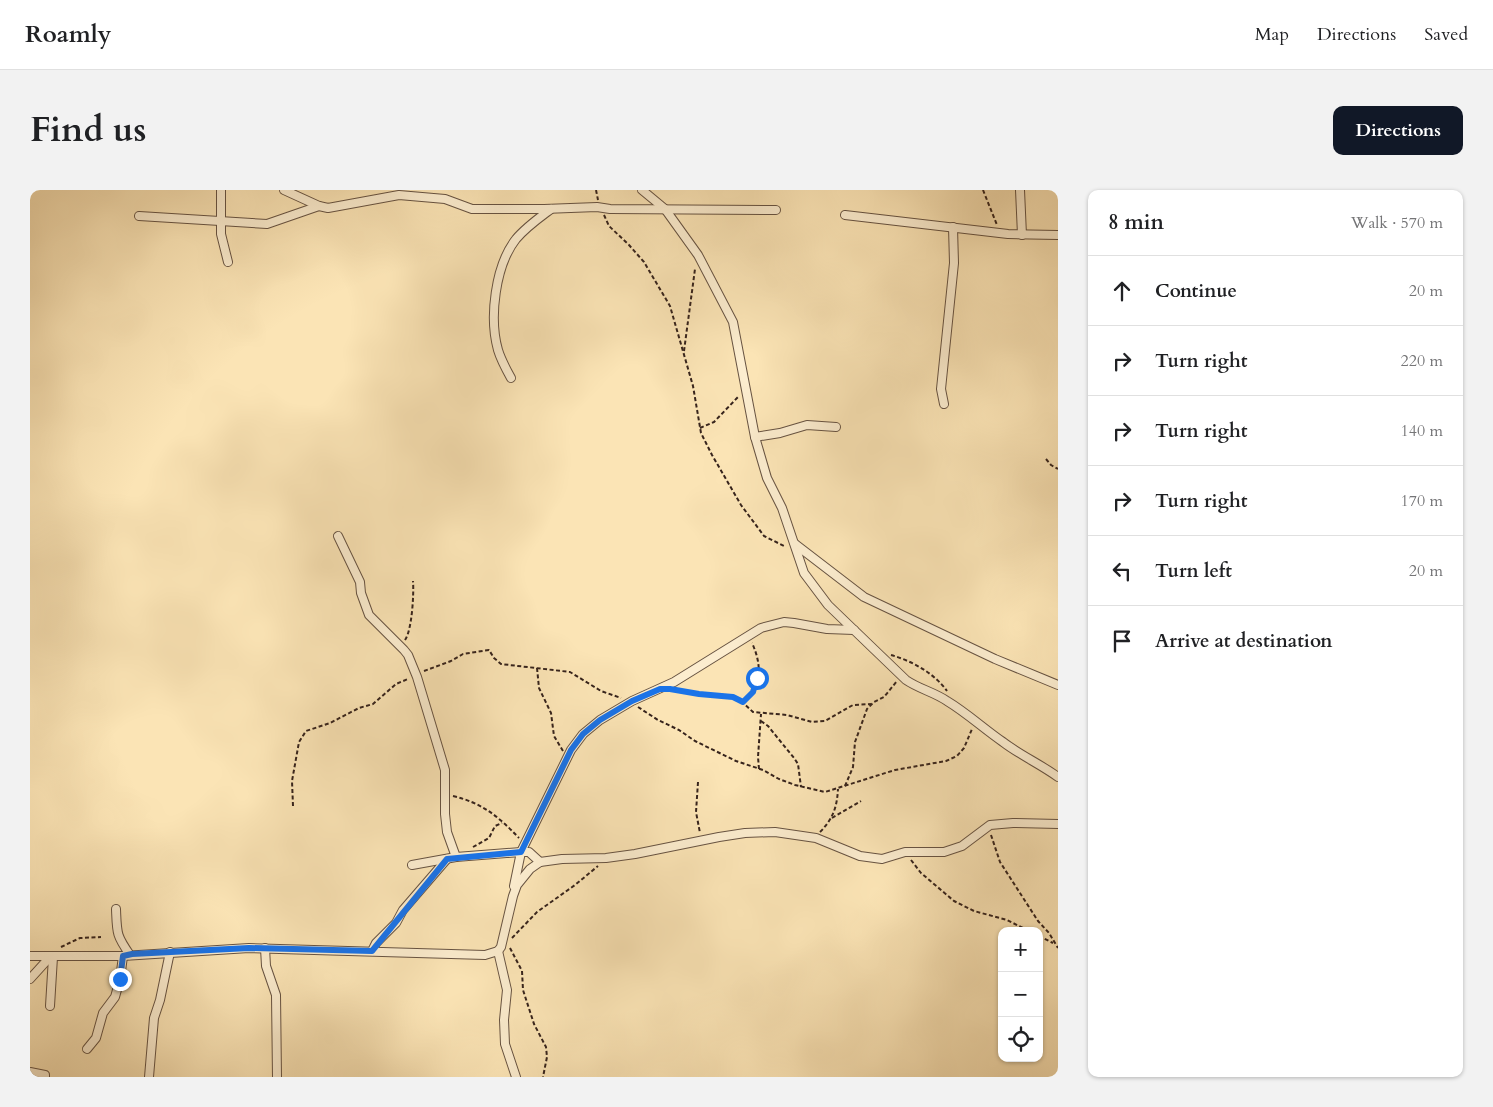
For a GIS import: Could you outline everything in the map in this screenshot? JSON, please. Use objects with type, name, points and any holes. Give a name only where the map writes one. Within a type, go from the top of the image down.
[{"type":"street","points":[[221,190],[220,222],[228,262]]},
{"type":"street","points":[[284,190],[319,206],[328,208],[399,195],[445,199],[472,209],[776,210]]},
{"type":"street","points":[[642,190],[665,209],[698,255],[733,322],[755,437],[767,478],[782,508],[804,573],[828,605],[901,676],[918,688],[934,693],[955,706],[976,720],[1002,742],[1058,777]]},
{"type":"street","points":[[1020,190],[1022,235]]},
{"type":"street","points":[[139,216],[267,224],[319,206]]},
{"type":"street","points":[[511,378],[502,362],[496,333],[495,305],[500,274],[505,257],[517,239],[533,223],[552,209]]},
{"type":"street","points":[[845,215],[1008,234],[1058,235]]},
{"type":"street","points":[[944,404],[941,388],[954,263],[953,227]]},
{"type":"street","points":[[755,437],[780,433],[806,425],[836,427]]},
{"type":"street","points":[[338,536],[360,582],[361,593],[369,615],[408,656],[417,678],[445,770],[448,832],[456,857]]},
{"type":"street","points":[[796,548],[831,570],[864,597],[995,660],[1058,686]]},
{"type":"street","points":[[30,956],[126,956],[265,948],[474,955],[485,955],[498,951],[505,941],[523,848],[568,756],[583,734],[600,720],[632,701],[674,682],[760,628],[784,622],[794,622],[827,629],[854,630]]},
{"type":"street","points":[[513,896],[524,874],[540,862],[562,859],[606,858],[745,834],[775,832],[816,838],[860,856],[882,859],[905,852],[944,852],[962,846],[990,826],[1013,823],[1058,824]]},
{"type":"street","points":[[412,865],[523,848],[540,862]]},
{"type":"street","points":[[372,951],[447,859]]},
{"type":"street","points":[[87,1049],[96,1038],[103,1013],[115,997],[126,956],[118,935],[116,910]]},
{"type":"street","points":[[265,948],[266,966],[276,995],[277,1077]]},
{"type":"street","points":[[498,951],[507,990],[504,1020],[505,1044],[516,1077]]},
{"type":"street","points":[[148,1077],[154,1018],[160,1000],[170,952]]},
{"type":"street","points":[[30,979],[50,957]]},
{"type":"street","points":[[50,957],[50,1006]]},
{"type":"street","points":[[30,1072],[45,1075],[45,1077]]},
{"type":"path","points":[[983,190],[1000,232]]},
{"type":"path","points":[[602,208],[609,226],[636,252],[670,306],[693,386],[700,428],[706,443],[733,492],[764,536],[796,548]]},
{"type":"path","points":[[684,353],[690,298],[698,255]]},
{"type":"path","points":[[700,428],[714,422],[727,406],[740,395]]},
{"type":"path","points":[[1046,459],[1058,469]]},
{"type":"path","points":[[399,645],[406,638],[413,618],[411,610],[414,595],[413,581]]},
{"type":"path","points":[[743,702],[753,692],[759,671],[756,651],[747,636]]},
{"type":"path","points":[[874,650],[904,659],[930,673],[945,688],[955,706]]},
{"type":"path","points":[[293,806],[292,781],[299,742],[306,731],[336,721],[359,708],[373,704],[396,684],[417,678],[432,667],[451,661],[463,654],[478,651],[491,651],[494,658],[501,664],[570,672],[601,691],[632,701],[645,712],[695,741],[736,761],[759,769],[779,780],[825,792],[895,770],[946,761],[957,756],[964,748],[976,720]]},
{"type":"path","points":[[537,668],[539,688],[551,713],[554,736],[558,746],[568,756]]},
{"type":"path","points":[[677,690],[733,697],[743,702],[753,712],[787,715],[807,721],[818,721],[832,718],[853,706],[871,704],[884,697],[901,676]]},
{"type":"path","points":[[846,786],[853,767],[855,742],[867,709],[871,704]]},
{"type":"path","points":[[759,769],[758,757],[762,713]]},
{"type":"path","points":[[761,721],[768,726],[798,764],[802,787]]},
{"type":"path","points":[[698,782],[696,812],[702,840]]},
{"type":"path","points":[[832,818],[838,788]]},
{"type":"path","points":[[446,794],[482,806],[503,822],[523,848]]},
{"type":"path","points":[[816,838],[832,818],[861,801]]},
{"type":"path","points":[[465,857],[473,846],[491,836],[495,826],[503,822]]},
{"type":"path","points":[[990,826],[1000,862],[1058,948]]},
{"type":"path","points":[[905,852],[921,873],[954,901],[974,911],[1007,920],[1020,927]]},
{"type":"path","points":[[543,1077],[547,1057],[546,1047],[534,1024],[523,990],[522,971],[505,941],[528,919],[584,878],[606,858]]},
{"type":"path","points":[[50,957],[56,949],[80,938],[101,937]]},
{"type":"path","points":[[1043,938],[1054,943]]},
{"type":"route","points":[[120,979],[123,956],[132,954],[249,948],[372,951],[401,917],[403,910],[447,859],[505,852],[521,852],[571,750],[583,734],[600,720],[632,701],[660,689],[733,697],[743,702],[753,692],[757,678]]}]
